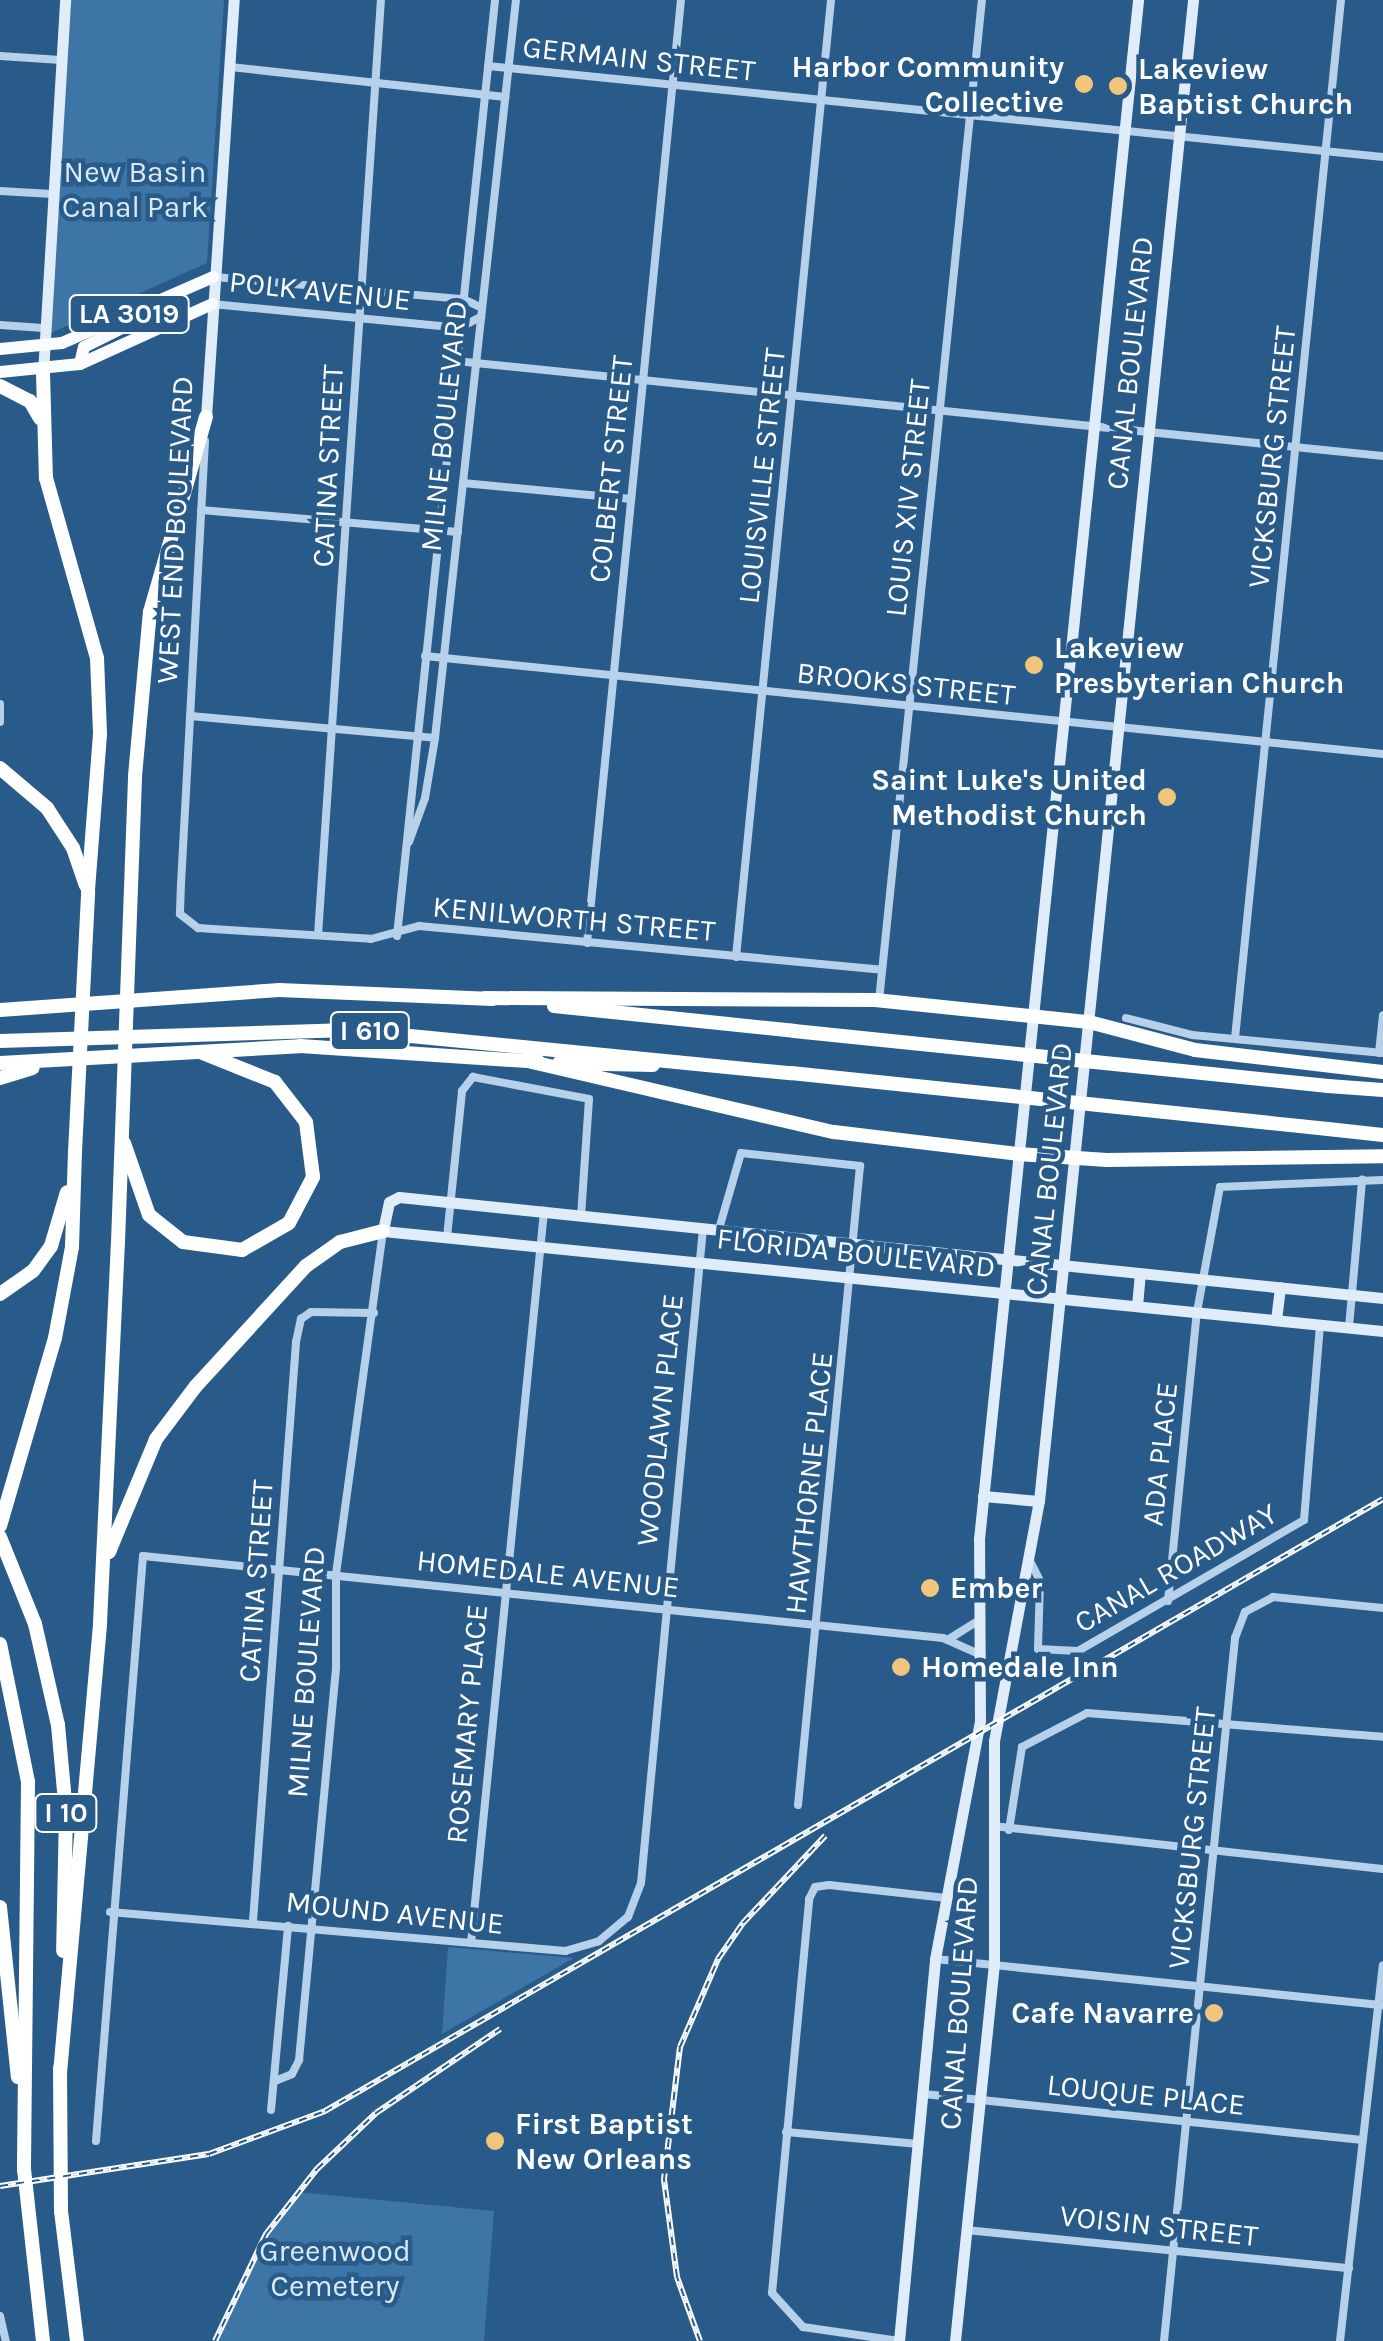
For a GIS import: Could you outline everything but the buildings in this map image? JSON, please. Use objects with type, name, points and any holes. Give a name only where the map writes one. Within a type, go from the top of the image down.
[{"type":"highway","points":[[0,1526],[56,1338],[72,1247],[88,891],[98,772],[98,658],[46,478],[43,373]]},
{"type":"highway","points":[[0,386],[30,401],[42,424]]},
{"type":"highway","points":[[60,2074],[103,1572],[135,776],[150,612],[206,417]]},
{"type":"highway","points":[[0,768],[17,778],[74,848],[88,891]]},
{"type":"highway","name":"I 610","points":[[0,1007],[35,1008],[280,990],[485,998],[1383,1090]]},
{"type":"highway","points":[[485,998],[879,1001],[1089,1022],[1194,1050],[1383,1072]]},
{"type":"highway","name":"I 610","points":[[0,1040],[349,1030],[1383,1134]]},
{"type":"highway","points":[[0,1063],[188,1049],[359,1046],[532,1062],[738,1068]]},
{"type":"highway","points":[[123,1141],[134,1187],[149,1215],[183,1242],[242,1250],[276,1234],[300,1209],[314,1154],[306,1122],[275,1082],[240,1063],[188,1049]]},
{"type":"highway","points":[[0,1078],[72,1058]]},
{"type":"highway","points":[[532,1062],[834,1132],[1018,1154],[1076,1158],[1383,1156]]},
{"type":"highway","points":[[0,1294],[33,1271],[51,1246],[75,1152]]},
{"type":"highway","points":[[103,1572],[134,1480],[196,1386],[306,1266],[340,1242],[383,1231]]},
{"type":"highway","name":"I 10","points":[[0,1537],[35,1624],[64,1774],[61,2211],[77,2341]]},
{"type":"highway","name":"I 10","points":[[0,1644],[20,1727],[30,1824],[23,2112],[44,2341]]},
{"type":"highway","points":[[0,1907],[23,2112]]},
{"type":"main road","points":[[43,373],[65,0]]},
{"type":"main road","name":"WEST END BOULEVARD","points":[[206,417],[234,0]]},
{"type":"main road","name":"CANAL BOULEVARD","points":[[898,2341],[936,1960],[974,1773],[983,1496],[1138,0]]},
{"type":"main road","name":"CANAL BOULEVARD","points":[[954,2341],[994,1965],[993,1826],[1000,1690],[1031,1563],[1039,1500],[1193,0]]},
{"type":"main road","name":"LA 3019","points":[[0,349],[43,348],[214,277]]},
{"type":"main road","name":"LA 3019","points":[[0,372],[43,373],[80,364],[212,304]]},
{"type":"main road","points":[[80,364],[84,346],[124,327],[140,308]]},
{"type":"main road","name":"FLORIDA BOULEVARD","points":[[393,1198],[1383,1298]]},
{"type":"main road","name":"MILNE BOULEVARD","points":[[383,1231],[393,1198]]},
{"type":"main road","name":"FLORIDA BOULEVARD","points":[[383,1231],[1383,1331]]},
{"type":"main road","points":[[1137,1306],[1140,1273]]},
{"type":"main road","points":[[1276,1320],[1280,1287]]},
{"type":"main road","points":[[983,1496],[1039,1500]]},
{"type":"street","name":"CATINA STREET","points":[[318,935],[381,0]]},
{"type":"street","name":"MILNE BOULEVARD","points":[[397,936],[495,0]]},
{"type":"street","name":"MILNE BOULEVARD","points":[[404,853],[426,798],[435,738],[516,0]]},
{"type":"street","name":"COLBERT STREET","points":[[586,942],[681,0]]},
{"type":"street","name":"LOUISVILLE STREET","points":[[736,956],[832,0]]},
{"type":"street","name":"LOUIS XIV STREET","points":[[879,1001],[982,0]]},
{"type":"street","name":"VICKSBURG STREET","points":[[1234,1038],[1341,0]]},
{"type":"street","points":[[0,56],[61,60]]},
{"type":"street","name":"GERMAIN STREET","points":[[488,66],[1383,157]]},
{"type":"street","name":"GERMAIN STREET","points":[[230,67],[505,97]]},
{"type":"street","points":[[0,191],[52,194]]},
{"type":"street","name":"POLK AVENUE","points":[[214,277],[462,298],[482,312]]},
{"type":"street","name":"POLK AVENUE","points":[[212,304],[459,328]]},
{"type":"street","points":[[459,328],[482,312]]},
{"type":"street","points":[[0,325],[43,328]]},
{"type":"street","points":[[456,361],[1383,456]]},
{"type":"street","name":"WEST END BOULEVARD","points":[[180,884],[206,417]]},
{"type":"street","points":[[463,484],[632,499]]},
{"type":"street","points":[[201,510],[458,532]]},
{"type":"street","name":"BROOKS STREET","points":[[425,656],[1383,754]]},
{"type":"street","points":[[0,704],[0,722]]},
{"type":"street","points":[[190,716],[435,738]]},
{"type":"street","name":"KENILWORTH STREET","points":[[180,884],[180,914],[198,928],[397,936],[419,926],[882,970]]},
{"type":"street","points":[[1126,1018],[1234,1038],[1381,1053],[1383,1015]]},
{"type":"street","points":[[446,1237],[466,1079],[588,1099],[581,1215]]},
{"type":"street","name":"HAWTHORNE PLACE","points":[[720,1229],[741,1153],[860,1166],[853,1277],[798,1806]]},
{"type":"street","points":[[1349,1328],[1362,1180]]},
{"type":"street","points":[[1197,1312],[1225,1182],[1383,1180]]},
{"type":"street","name":"ROSEMARY PLACE","points":[[471,1942],[501,1592],[544,1211]]},
{"type":"street","name":"WOODLAWN PLACE","points":[[641,1883],[663,1610],[703,1228]]},
{"type":"street","name":"MILNE BOULEVARD","points":[[274,2081],[292,2074],[299,2060],[336,1668],[336,1574],[383,1231]]},
{"type":"street","name":"CATINA STREET","points":[[253,1921],[301,1319],[332,1310],[374,1313]]},
{"type":"street","name":"ADA PLACE","points":[[1168,1601],[1197,1312]]},
{"type":"street","name":"CANAL ROADWAY","points":[[1031,1563],[1040,1581],[1038,1649],[1078,1651],[1304,1520],[1320,1325]]},
{"type":"street","name":"HOMEDALE AVENUE","points":[[110,1912],[143,1556],[948,1638],[980,1654]]},
{"type":"street","name":"VICKSBURG STREET","points":[[1164,2341],[1226,1722],[1240,1622],[1254,1604],[1273,1597],[1383,1608]]},
{"type":"street","points":[[948,1638],[980,1619]]},
{"type":"street","points":[[1009,1830],[1022,1747],[1055,1729],[1110,1711],[1383,1737]]},
{"type":"street","points":[[993,1826],[1383,1869]]},
{"type":"street","name":"MOUND AVENUE","points":[[110,1912],[578,1950],[628,1917],[641,1883]]},
{"type":"street","points":[[898,2341],[803,2327],[774,2300],[786,2132],[811,1891],[828,1885],[946,1898]]},
{"type":"street","points":[[96,2141],[110,1912]]},
{"type":"street","points":[[271,2110],[288,1926]]},
{"type":"street","points":[[936,1960],[1381,2004]]},
{"type":"street","points":[[1340,2341],[1383,1965]]},
{"type":"street","name":"LOUQUE PLACE","points":[[924,2094],[1363,2140]]},
{"type":"street","points":[[786,2132],[918,2144]]},
{"type":"street","name":"VOISIN STREET","points":[[966,2230],[1349,2268]]},
{"type":"street","points":[[0,2316],[6,2341]]},
{"type":"green space","name":"New Basin Canal Park","points":[[71,0],[224,0],[207,263],[49,334]]},
{"type":"green space","points":[[448,1947],[574,1958],[442,2034]]},
{"type":"green space","name":"Greenwood Cemetery","points":[[297,2192],[494,2211],[484,2341],[215,2341],[247,2267]]},
{"type":"railway","points":[[0,2186],[209,2154],[325,2111],[1383,1499]]},
{"type":"railway","points":[[700,2341],[677,2277],[664,2179],[680,2047],[718,1959],[743,1923],[825,1836]]},
{"type":"railway","points":[[215,2341],[266,2234],[317,2169],[376,2113],[500,2029]]},
{"type":"place","name":"Harbor Community Collective","points":[[1084,84]]},
{"type":"place","name":"Lakeview Baptist Church","points":[[1118,86]]},
{"type":"place","name":"Lakeview Presbyterian Church","points":[[1034,665]]},
{"type":"place","name":"Saint Luke's United Methodist Church","points":[[1167,797]]},
{"type":"place","name":"Ember","points":[[930,1588]]},
{"type":"place","name":"Homedale Inn","points":[[901,1667]]},
{"type":"place","name":"Cafe Navarre","points":[[1214,2013]]},
{"type":"place","name":"First Baptist New Orleans","points":[[495,2141]]}]
